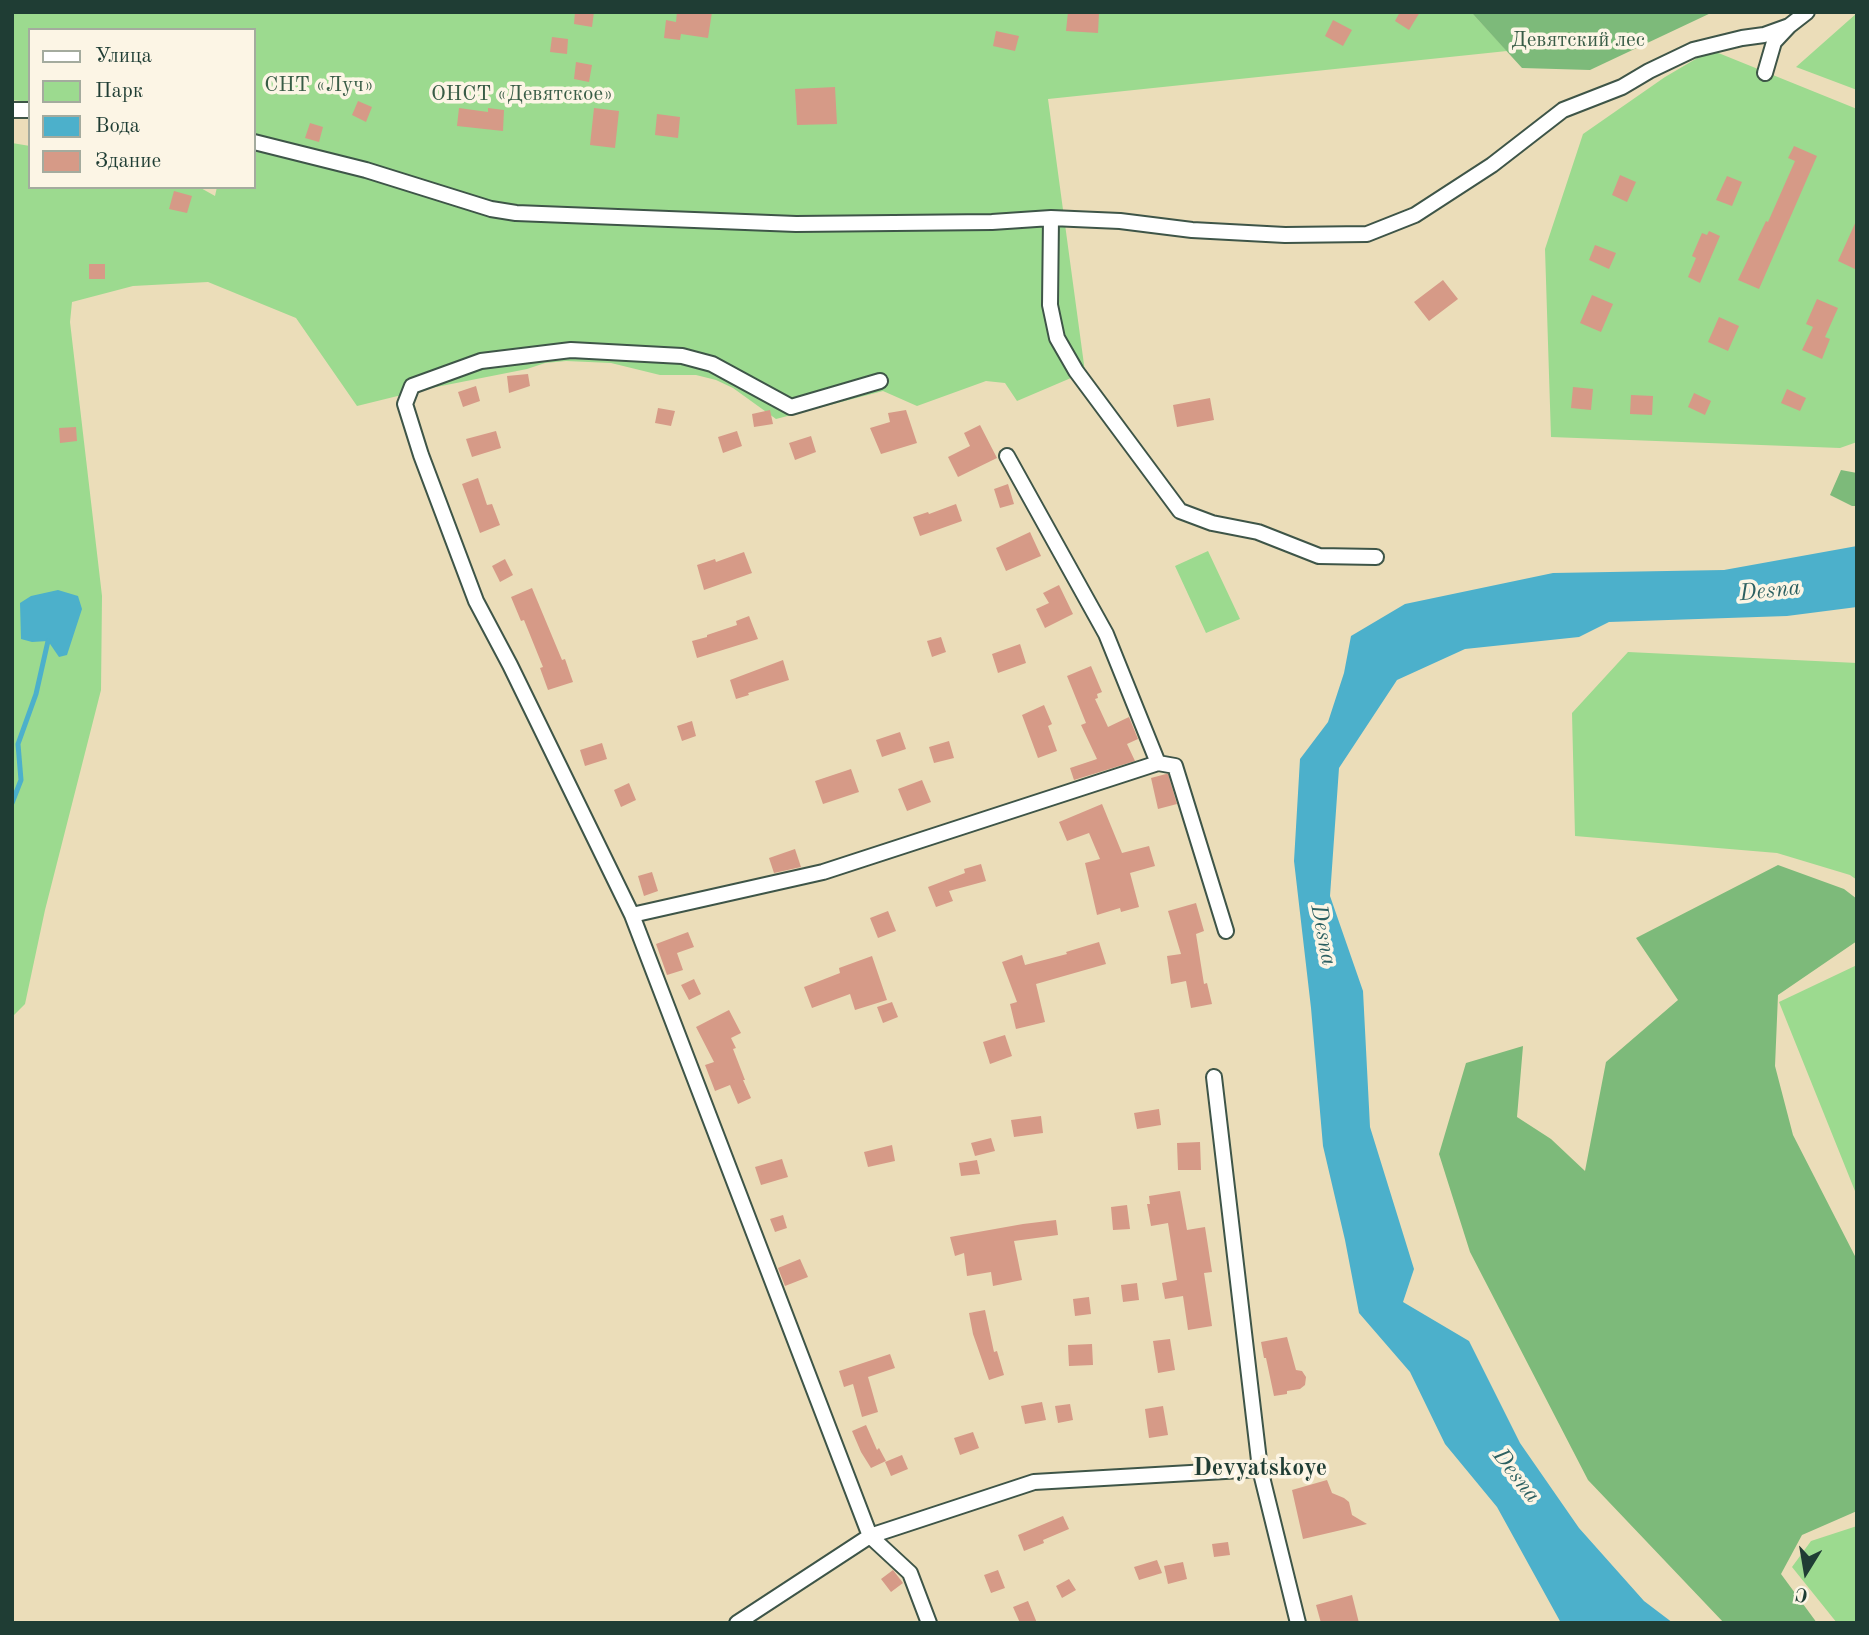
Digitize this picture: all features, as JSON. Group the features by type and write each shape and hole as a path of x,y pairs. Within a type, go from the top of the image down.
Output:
{"street":[{"path":"1765,73 1774,42 1807,12"},
{"path":"256,142 366,170 491,209 516,213 796,224 992,222 1051,218 1120,221 1192,230 1367,234 1415,215 1492,165 1563,110 1622,87 1693,50 1763,35 1789,26"},
{"path":"1051,218 1050,305 1057,338 1076,372 1180,511 1212,523 1258,532 1319,556 1376,557"},
{"path":"880,381 791,407 712,365 682,356 571,350 481,361 412,386 405,404 421,455 476,601 632,915 870,1536 910,1573 929,1623"},
{"path":"1007,456 1106,634 1158,763"},
{"path":"632,915 823,872 1158,763 1175,765 1226,931"},
{"path":"1214,1077 1260,1469 1298,1623"},
{"path":"737,1623 870,1536 1034,1482 1260,1469"}],"green space":[{"path":"12,12 1471,12 1507,51 1048,99 1085,372 1017,401 1005,383 986,381 917,406 883,391 776,419 733,388 716,380 696,375 660,375 611,363 566,361 545,363 357,406 296,318 208,282 133,286 72,302 70,322 102,596 101,690 45,910 25,1004 12,1017 12,143 28,146 28,189 203,189 215,196 217,189 256,189 256,28 28,28 28,102 12,100"},
{"name":"Девятский лес","path":"1471,12 1713,12 1590,70 1522,68"},
{"path":"1857,13 1857,90 1796,67"},
{"path":"1711,50 1857,109 1857,442 1840,448 1551,437 1545,249 1583,134 1665,77"},
{"path":"1841,470 1857,473 1857,506 1830,495"},
{"path":"1208,551 1240,619 1206,633 1175,566"},
{"path":"1628,652 1857,663 1857,880 1850,875 1777,853 1575,836 1572,713"},
{"path":"1778,865 1844,889 1857,899 1857,941 1778,995 1775,1066 1793,1135 1857,1260 1857,1511 1802,1535 1781,1574 1817,1623 1724,1623 1588,1480 1470,1252 1439,1154 1466,1063 1523,1046 1517,1117 1551,1139 1585,1171 1606,1062 1678,1000 1636,938"},
{"path":"1857,965 1857,1196 1779,1002"},
{"path":"1857,1526 1857,1623 1837,1623 1792,1567 1811,1541"}],"water":[{"name":"Desna","path":"1857,546 1857,607 1787,616 1609,622 1579,637 1465,649 1397,680 1339,768 1330,896 1363,991 1370,1127 1414,1269 1403,1302 1469,1341 1520,1443 1579,1528 1644,1601 1673,1623 1561,1623 1497,1507 1445,1444 1410,1372 1359,1313 1323,1146 1294,861 1300,759 1328,722 1344,673 1351,636 1405,604 1553,573 1724,570"},
{"path":"58,590 78,596 82,609 67,655 59,657 48,641 32,642 21,639 20,603 31,596"}],"building":[{"path":"575,12 594,12 592,27 574,24"},
{"path":"677,12 712,12 708,38 681,34 680,40 664,38 666,20 676,22"},
{"path":"1068,12 1099,12 1098,33 1066,31"},
{"path":"1400,12 1420,12 1409,30 1395,21"},
{"path":"1333,20 1352,30 1343,46 1325,36"},
{"path":"996,31 1019,36 1015,51 993,46"},
{"path":"552,37 568,39 567,54 550,52"},
{"path":"576,62 592,65 589,82 574,79"},
{"path":"835,87 837,124 797,125 795,89"},
{"path":"358,101 372,107 366,122 352,115"},
{"path":"459,108 488,112 488,108 504,110 503,131 457,126"},
{"path":"594,108 619,111 615,148 590,145"},
{"path":"657,114 680,117 678,138 655,135"},
{"path":"310,123 323,127 319,142 305,138"},
{"path":"1794,146 1817,156 1759,289 1738,280 1795,161 1788,158"},
{"path":"1620,175 1636,182 1627,202 1612,195"},
{"path":"1727,176 1742,182 1732,206 1716,200"},
{"path":"174,191 192,196 187,213 169,209"},
{"path":"1857,219 1857,270 1838,261"},
{"path":"1709,231 1720,236 1700,283 1688,277 1696,258 1692,256 1702,233 1707,235"},
{"path":"1595,245 1616,253 1609,269 1589,260"},
{"path":"89,264 105,264 105,279 89,279"},
{"path":"1443,280 1458,299 1429,321 1414,302"},
{"path":"1592,295 1613,304 1601,332 1580,323"},
{"path":"1817,299 1838,308 1825,337 1830,339 1822,359 1802,350 1813,327 1806,324"},
{"path":"1719,317 1739,326 1728,351 1708,342"},
{"path":"528,374 530,386 509,393 507,376"},
{"path":"476,386 480,401 463,407 458,392"},
{"path":"1573,387 1593,389 1591,410 1571,408"},
{"path":"1787,389 1806,398 1800,411 1781,403"},
{"path":"1694,393 1711,401 1705,415 1688,407"},
{"path":"1631,395 1653,396 1652,415 1630,414"},
{"path":"1210,398 1214,420 1177,427 1173,405"},
{"path":"658,408 675,411 671,426 655,423"},
{"path":"770,410 773,424 754,427 752,414"},
{"path":"906,410 917,443 881,454 870,428 890,422 888,413"},
{"path":"980,425 997,458 958,477 948,457 970,446 964,433"},
{"path":"76,427 77,441 60,443 59,428"},
{"path":"496,431 501,448 472,457 466,439"},
{"path":"737,431 742,446 723,453 718,437"},
{"path":"811,436 816,452 795,460 789,443"},
{"path":"478,478 487,505 492,504 500,525 480,533 462,484"},
{"path":"1008,484 1014,504 1000,508 994,489"},
{"path":"956,504 962,521 920,536 913,517"},
{"path":"1030,532 1041,556 1006,571 996,548"},
{"path":"744,552 752,573 704,590 697,565 715,559 716,562"},
{"path":"505,559 513,575 500,582 492,566"},
{"path":"1059,585 1073,614 1045,628 1036,609 1049,603 1043,593"},
{"path":"532,588 573,682 548,690 540,668 543,667 524,620 521,621 511,597"},
{"path":"749,616 758,639 697,658 692,641 737,625 736,621"},
{"path":"941,637 946,652 932,657 927,641"},
{"path":"1020,644 1026,663 998,673 992,654"},
{"path":"783,660 789,680 736,699 730,680"},
{"path":"1091,666 1102,692 1097,694 1098,698 1095,699 1108,727 1129,717 1138,739 1127,744 1135,761 1074,780 1070,768 1097,759 1081,725 1086,723 1067,676"},
{"path":"1044,705 1052,724 1048,726 1057,751 1038,758 1022,715"},
{"path":"692,721 696,736 682,741 677,726"},
{"path":"900,732 906,749 882,757 876,740"},
{"path":"949,741 954,758 934,763 929,747"},
{"path":"602,743 607,759 585,766 580,750"},
{"path":"851,769 859,792 823,804 815,781"},
{"path":"1168,774 1177,804 1158,809 1151,778"},
{"path":"922,780 931,802 907,811 898,789"},
{"path":"629,783 636,800 621,807 614,790"},
{"path":"1102,804 1122,853 1149,846 1155,866 1130,873 1139,907 1121,912 1120,908 1097,915 1085,863 1100,859 1089,833 1067,841 1059,822"},
{"path":"795,849 801,867 774,873 769,858"},
{"path":"981,864 986,881 949,891 953,901 936,907 928,887 965,873 964,869"},
{"path":"652,872 658,891 644,896 638,876"},
{"path":"1196,903 1204,931 1196,934 1204,984 1207,983 1212,1004 1191,1008 1186,981 1171,984 1167,956 1181,954 1168,911"},
{"path":"888,911 896,931 878,938 870,918"},
{"path":"688,932 694,947 677,953 683,970 667,975 656,944"},
{"path":"1099,942 1106,964 1036,984 1045,1022 1016,1029 1010,1004 1017,1002 1002,962 1022,955 1025,965"},
{"path":"872,956 887,1000 855,1010 850,994 812,1008 804,987 840,973 839,968"},
{"path":"694,979 701,994 689,1000 681,985"},
{"path":"892,1002 898,1017 883,1023 877,1007"},
{"path":"729,1010 741,1033 731,1038 751,1098 738,1104 730,1085 715,1091 705,1065 714,1062 696,1027"},
{"path":"1005,1035 1012,1056 990,1064 983,1042"},
{"path":"1159,1109 1161,1125 1137,1129 1134,1113"},
{"path":"1041,1116 1043,1133 1014,1137 1011,1120"},
{"path":"991,1138 995,1151 975,1156 971,1143"},
{"path":"1200,1142 1201,1170 1178,1170 1177,1143"},
{"path":"892,1145 895,1161 868,1167 864,1152"},
{"path":"782,1159 788,1177 761,1185 755,1167"},
{"path":"977,1160 980,1174 961,1176 959,1163"},
{"path":"1180,1191 1187,1230 1205,1227 1212,1272 1204,1273 1212,1326 1188,1330 1183,1296 1165,1299 1162,1283 1177,1280 1168,1223 1151,1226 1147,1204 1150,1204 1149,1196"},
{"path":"1127,1205 1130,1229 1113,1230 1111,1207"},
{"path":"783,1215 787,1228 775,1232 770,1219"},
{"path":"1056,1220 1058,1235 1014,1241 1022,1280 993,1286 991,1272 967,1276 964,1253 955,1256 950,1237 1023,1224"},
{"path":"800,1259 808,1277 785,1286 778,1268"},
{"path":"1137,1283 1139,1300 1123,1302 1121,1285"},
{"path":"1089,1297 1091,1314 1075,1316 1073,1299"},
{"path":"985,1310 994,1352 997,1351 1004,1375 989,1380 973,1334 969,1313"},
{"path":"1287,1337 1296,1370 1302,1371 1306,1377 1305,1385 1300,1389 1287,1391 1287,1394 1274,1396 1261,1342"},
{"path":"1170,1339 1175,1370 1158,1373 1153,1341"},
{"path":"1092,1344 1093,1365 1069,1366 1068,1345"},
{"path":"890,1354 895,1368 868,1377 878,1412 862,1417 853,1384 844,1387 839,1371"},
{"path":"1042,1402 1046,1420 1025,1424 1021,1406"},
{"path":"1070,1404 1073,1420 1058,1423 1055,1406"},
{"path":"1163,1406 1168,1435 1149,1438 1145,1409"},
{"path":"866,1425 877,1450 879,1448 886,1461 871,1468 852,1431"},
{"path":"973,1432 979,1448 960,1455 954,1438"},
{"path":"902,1455 908,1469 891,1476 885,1462"},
{"path":"1327,1480 1332,1493 1349,1502 1352,1515 1367,1524 1303,1539 1292,1490"},
{"path":"1063,1516 1069,1529 1024,1551 1018,1535"},
{"path":"1228,1542 1230,1555 1214,1557 1212,1544"},
{"path":"1157,1560 1162,1573 1139,1580 1134,1567"},
{"path":"1183,1562 1187,1579 1168,1584 1164,1566"},
{"path":"893,1570 903,1583 891,1592 881,1579"},
{"path":"998,1570 1005,1588 991,1593 984,1575"},
{"path":"1069,1579 1076,1590 1062,1598 1056,1586"},
{"path":"1352,1595 1359,1623 1321,1623 1316,1605"},
{"path":"1028,1601 1037,1623 1020,1623 1013,1607"}],"waterway":[{"path":"12,803 21,780 18,744 36,694 48,641"}],"district":[{"name":"Devyatskoye","path":"1260,1469"}],"park label":[{"name":"СНТ «Луч»","path":"319,85"},
{"name":"ОНСТ «Девятское»","path":"522,94"}]}
